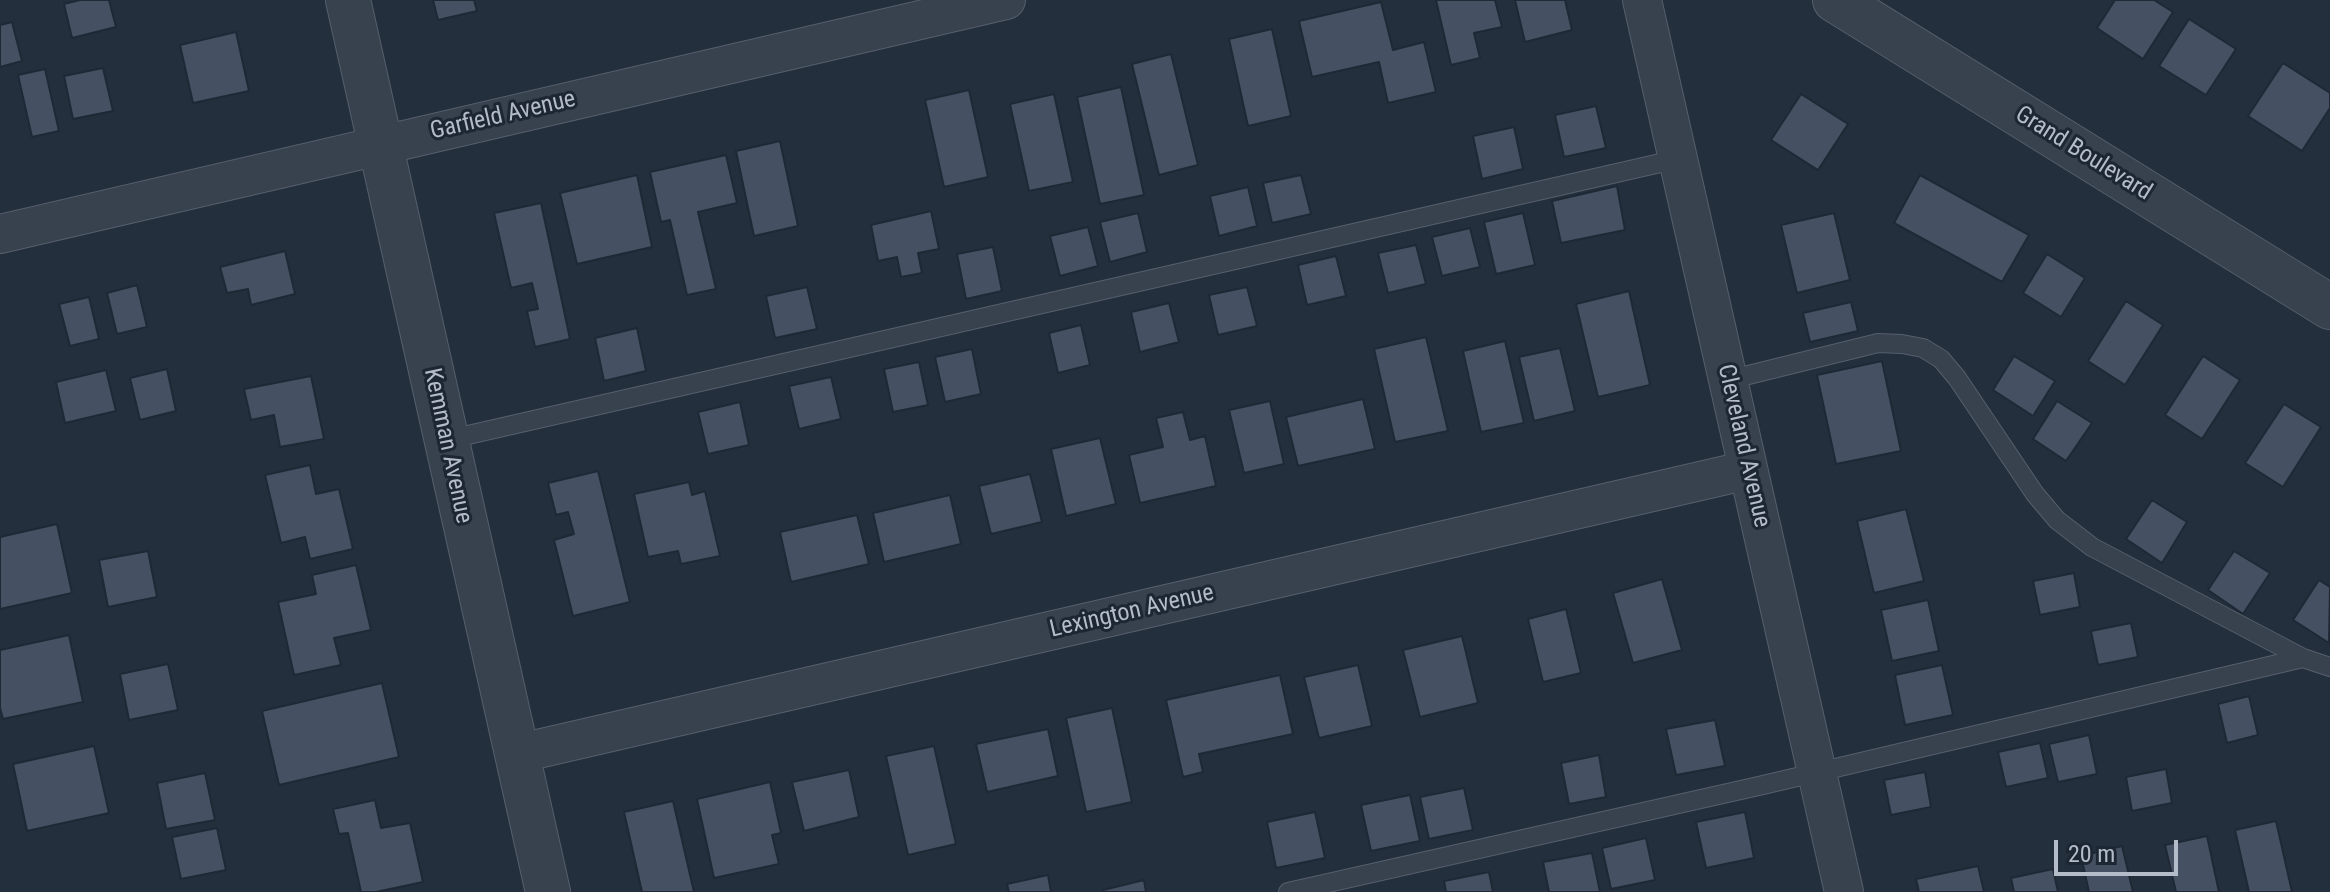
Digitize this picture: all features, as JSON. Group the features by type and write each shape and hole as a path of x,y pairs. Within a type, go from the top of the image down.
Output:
{"street":[{"name":"Kemman Avenue","path":"348,0 548,892"},
{"name":"Garfield Avenue","path":"0,234 1006,0"},
{"name":"Cleveland Avenue","path":"1642,0 1844,892"},
{"name":"Grand Boulevard","path":"1835,0 2330,307"},
{"name":"Lexington Avenue","path":"516,754 1748,470"}],"lane":[{"path":"446,440 1678,159"},
{"path":"1728,380 1878,343 1923,348 1941,359 1957,378 2035,494 2057,520 2092,547 2303,658 2330,667"},
{"path":"1288,892 2303,658"}],"building":[{"path":"80,0 109,0 116,27 72,38 64,4"},
{"path":"433,0 474,0 477,11 438,20"},
{"path":"1436,0 1495,0 1502,27 1474,33 1480,58 1451,65"},
{"path":"1515,0 1565,0 1572,30 1525,42"},
{"path":"2115,0 2154,0 2173,12 2143,59 2097,28"},
{"path":"1381,2 1393,50 1424,42 1436,92 1388,103 1379,62 1312,77 1299,21"},
{"path":"2189,19 2236,49 2206,95 2159,66"},
{"path":"12,22 22,61 0,67 0,25"},
{"path":"1272,29 1291,116 1248,126 1229,39"},
{"path":"236,32 249,91 193,103 180,45"},
{"path":"1171,54 1198,165 1159,175 1132,64"},
{"path":"2283,63 2330,93 2330,108 2302,151 2248,116"},
{"path":"103,68 113,111 73,119 64,76"},
{"path":"45,69 59,131 32,137 18,75"},
{"path":"1121,87 1144,195 1100,204 1077,97"},
{"path":"969,90 988,177 944,187 925,100"},
{"path":"1054,94 1073,182 1029,191 1010,104"},
{"path":"1801,94 1848,124 1818,170 1771,140"},
{"path":"1596,106 1606,148 1564,157 1555,115"},
{"path":"1514,127 1523,169 1482,179 1473,136"},
{"path":"780,141 798,226 754,236 736,151"},
{"path":"726,155 737,203 698,212 716,289 687,295 670,220 661,222 650,172"},
{"path":"637,175 652,247 577,264 560,193"},
{"path":"1301,175 1311,214 1272,223 1263,183"},
{"path":"1920,175 2029,235 2002,282 1894,223"},
{"path":"1617,186 1625,230 1561,243 1552,201"},
{"path":"1248,187 1257,226 1219,236 1210,196"},
{"path":"541,203 570,339 535,347 527,311 538,309 532,283 511,288 494,213"},
{"path":"931,211 939,249 918,253 922,273 901,277 897,257 878,261 871,225"},
{"path":"1138,213 1147,252 1110,262 1100,222"},
{"path":"1523,213 1535,265 1496,274 1484,222"},
{"path":"1834,213 1850,280 1797,293 1781,225"},
{"path":"1088,227 1098,266 1060,276 1050,236"},
{"path":"1470,228 1480,267 1442,276 1432,237"},
{"path":"1416,245 1426,284 1388,293 1378,253"},
{"path":"993,247 1002,291 966,299 957,254"},
{"path":"285,251 295,294 251,305 248,289 227,293 220,267"},
{"path":"2047,254 2085,278 2061,317 2023,293"},
{"path":"1336,256 1346,296 1307,305 1298,265"},
{"path":"137,285 147,327 117,334 107,293"},
{"path":"807,287 817,329 775,338 766,296"},
{"path":"1247,287 1257,326 1218,335 1209,295"},
{"path":"1629,291 1650,385 1598,397 1576,304"},
{"path":"89,297 99,339 70,346 59,304"},
{"path":"2126,301 2163,325 2125,385 2088,361"},
{"path":"1851,302 1858,331 1810,342 1803,313"},
{"path":"1169,303 1179,342 1140,352 1131,312"},
{"path":"1081,325 1090,365 1058,373 1049,333"},
{"path":"637,328 646,371 604,381 595,338"},
{"path":"1426,337 1448,431 1395,442 1374,349"},
{"path":"1505,341 1524,423 1481,432 1463,351"},
{"path":"1560,348 1575,411 1534,421 1519,357"},
{"path":"972,349 981,394 945,402 935,357"},
{"path":"2014,356 2055,381 2033,416 1993,390"},
{"path":"2203,356 2240,380 2202,439 2165,415"},
{"path":"1882,361 1901,451 1836,464 1817,375"},
{"path":"919,362 928,405 893,412 884,369"},
{"path":"167,369 176,411 140,420 130,378"},
{"path":"106,370 116,411 65,423 56,382"},
{"path":"311,376 324,439 280,447 274,415 251,420 244,389"},
{"path":"831,377 841,419 799,429 789,386"},
{"path":"1363,399 1375,449 1298,466 1286,417"},
{"path":"1270,401 1284,464 1244,473 1229,410"},
{"path":"2057,401 2092,423 2066,461 2033,439"},
{"path":"740,402 749,445 708,454 698,412"},
{"path":"2284,404 2321,427 2283,487 2245,463"},
{"path":"1183,412 1190,440 1205,436 1216,486 1140,503 1129,455 1163,447 1156,418"},
{"path":"1100,438 1116,504 1066,516 1051,449"},
{"path":"310,465 316,494 339,489 353,549 310,559 305,537 281,543 265,475"},
{"path":"598,471 630,602 573,616 554,540 574,534 568,512 556,515 548,483"},
{"path":"1030,474 1042,522 991,534 979,486"},
{"path":"689,482 692,495 705,491 720,556 681,564 678,551 648,557 634,494"},
{"path":"950,495 961,544 884,562 873,513"},
{"path":"2152,500 2187,522 2162,563 2126,539"},
{"path":"1906,509 1924,581 1874,593 1857,521"},
{"path":"857,515 869,564 791,582 780,532"},
{"path":"57,524 72,593 0,609 0,537"},
{"path":"148,551 157,597 108,607 99,560"},
{"path":"2234,551 2270,573 2243,614 2208,590"},
{"path":"356,565 371,630 334,638 341,665 294,675 278,602 316,594 312,575"},
{"path":"2074,573 2080,607 2040,615 2033,581"},
{"path":"1662,579 1682,650 1633,663 1613,593"},
{"path":"2319,580 2330,587 2329,643 2293,620"},
{"path":"1928,600 1939,651 1892,661 1881,610"},
{"path":"1566,609 1581,673 1543,682 1528,619"},
{"path":"2131,623 2138,657 2098,665 2091,631"},
{"path":"69,635 83,702 3,719 0,708 0,650"},
{"path":"1462,636 1478,703 1420,717 1403,650"},
{"path":"168,664 178,710 129,720 120,674"},
{"path":"1358,665 1372,726 1319,738 1304,677"},
{"path":"1942,665 1953,715 1905,725 1895,675"},
{"path":"1280,675 1293,734 1199,754 1203,772 1183,777 1166,700"},
{"path":"382,683 399,757 279,785 262,711"},
{"path":"2249,696 2258,735 2227,743 2218,704"},
{"path":"1112,708 1132,802 1086,812 1066,718"},
{"path":"1715,720 1725,766 1676,775 1666,729"},
{"path":"1048,729 1058,776 987,792 976,744"},
{"path":"2089,735 2097,774 2058,782 2049,744"},
{"path":"2040,743 2048,778 2006,787 1998,752"},
{"path":"94,746 109,813 27,831 13,764"},
{"path":"934,746 956,844 908,855 886,756"},
{"path":"1599,755 1606,797 1569,804 1561,763"},
{"path":"2166,769 2172,803 2132,811 2126,777"},
{"path":"849,770 859,817 804,831 792,782"},
{"path":"1925,772 1931,807 1891,815 1884,780"},
{"path":"205,773 215,820 166,829 157,783"},
{"path":"770,782 781,833 772,835 779,864 714,878 697,799"},
{"path":"1464,788 1473,830 1429,839 1420,797"},
{"path":"1410,795 1420,841 1371,851 1361,805"},
{"path":"375,800 381,828 410,823 423,882 361,892 348,833 339,834 333,809"},
{"path":"673,801 694,892 642,892 624,812"},
{"path":"1315,812 1325,858 1276,868 1267,822"},
{"path":"1745,812 1754,858 1706,868 1696,822"},
{"path":"2276,821 2292,892 2249,892 2235,830"},
{"path":"217,828 226,870 181,879 172,837"},
{"path":"2207,836 2219,892 2176,892 2165,845"},
{"path":"1646,838 1655,880 1611,889 1602,848"},
{"path":"2122,846 2133,892 2089,892 2081,856"},
{"path":"1592,853 1600,892 1549,892 1543,862"},
{"path":"1978,866 1984,892 1919,892 1916,879"},
{"path":"2053,869 2058,892 2014,892 2011,878"},
{"path":"1489,872 1493,892 1446,892 1444,881"},
{"path":"1048,875 1051,892 1009,892 1007,884"},
{"path":"1144,880 1146,892 1103,890"}]}
